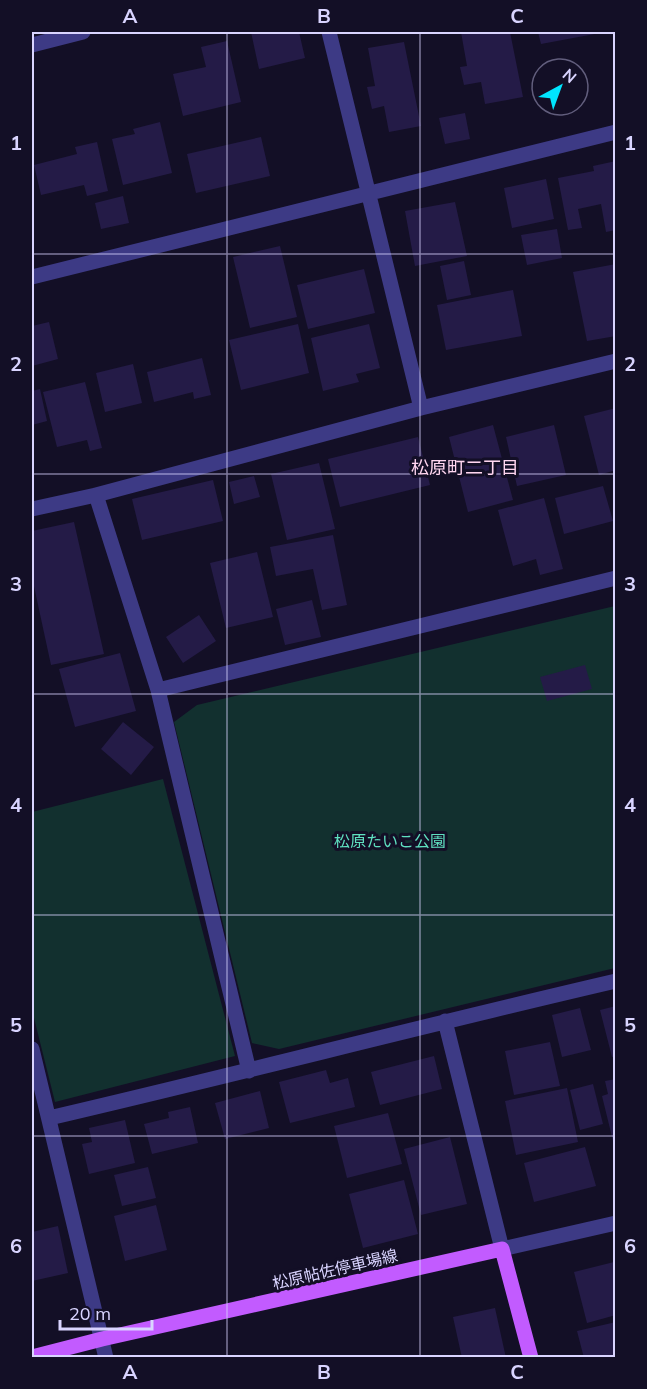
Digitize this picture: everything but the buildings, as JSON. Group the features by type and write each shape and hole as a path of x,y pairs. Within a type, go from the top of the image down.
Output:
{"main road":[{"name":"松原帖佐停車場線","path":"32,1357 102,1339 502,1250"},
{"path":"502,1250 531,1358"}],"street":[{"path":"32,45 83,32"},
{"path":"329,32 421,408"},
{"path":"32,277 615,132"},
{"path":"32,509 96,495 421,408 615,361"},
{"path":"96,495 158,690 249,1071"},
{"path":"158,690 615,578"},
{"path":"49,1118 615,981"},
{"path":"445,1021 502,1250 615,1223"},
{"path":"32,1049 106,1358"}],"green space":[{"name":"松原たいこ公園","path":"615,606 615,968 279,1049 252,1043 174,722 197,705"},
{"path":"163,779 235,1056 55,1102 32,1010 32,812"}],"district":[{"name":"松原町二丁目","path":"465,467"}]}
